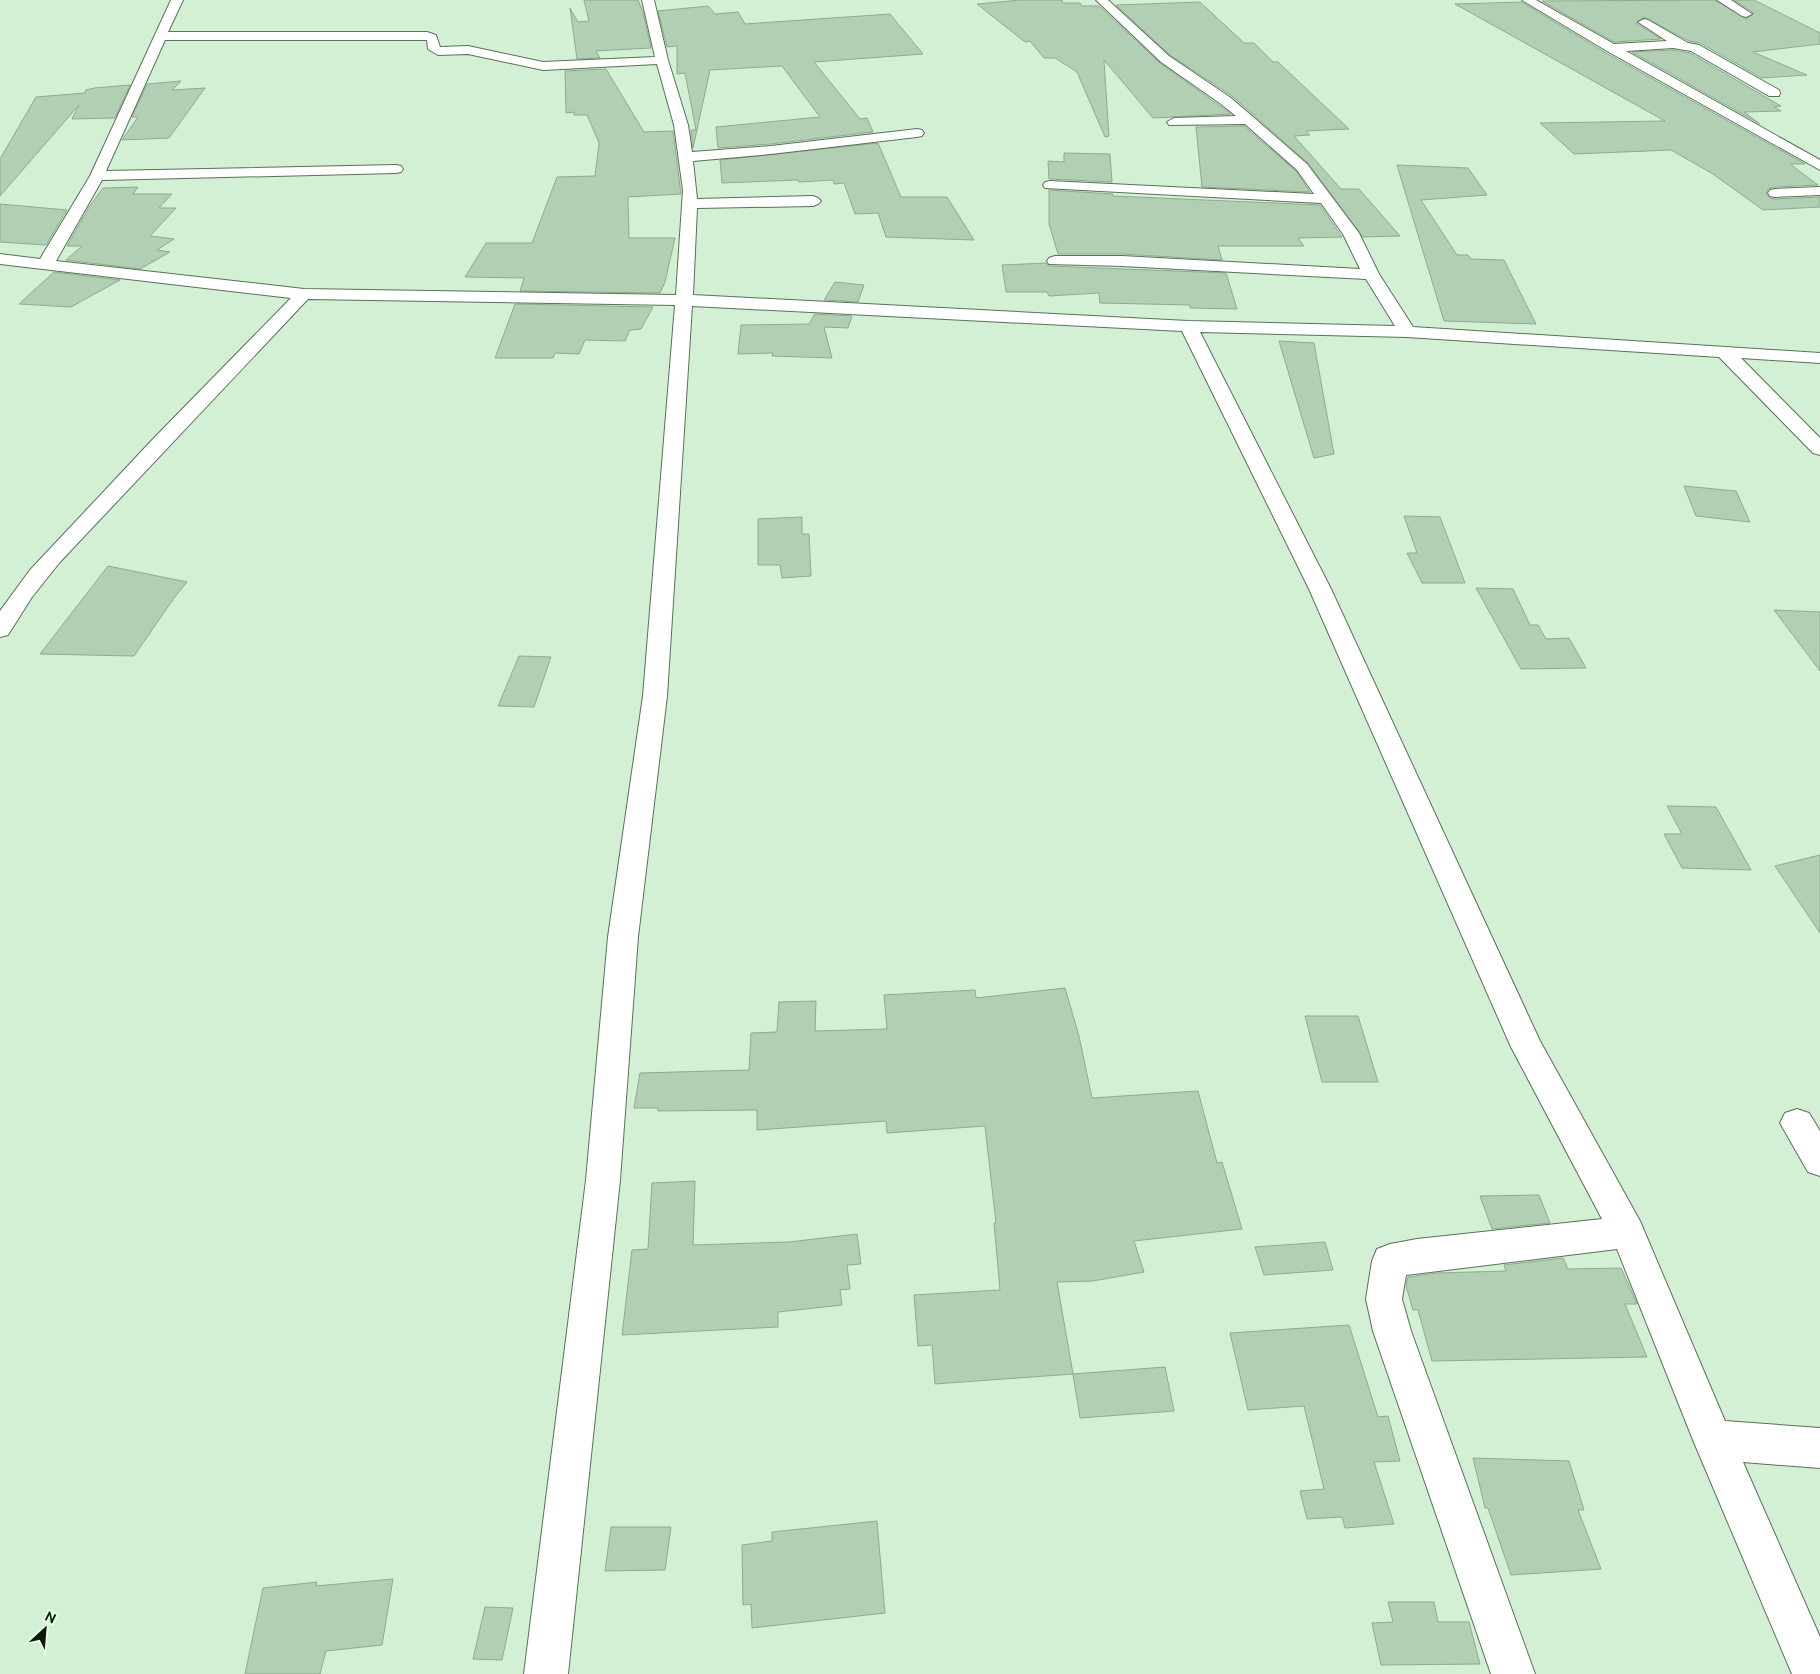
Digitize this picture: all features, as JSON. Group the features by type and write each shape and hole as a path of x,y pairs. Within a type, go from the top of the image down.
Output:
{"street":[{"path":"46,263 97,176 177,0"},
{"path":"546,1674 603,1180 623,937 655,696 684,300 690,190 681,125 662,60 648,0"},
{"path":"1102,0 1165,58 1226,101 1302,167 1351,234 1371,274 1407,332"},
{"path":"1528,0 1820,166"},
{"path":"1723,0 1746,14"},
{"path":"1644,22 1683,44 1695,48 1774,93"},
{"path":"162,36 427,36 432,37 434,49 438,51 468,50 543,66 662,60"},
{"path":"1611,48 1683,44"},
{"path":"1174,122 1247,120"},
{"path":"686,157 771,150 916,133"},
{"path":"97,176 396,168"},
{"path":"1050,185 1326,199"},
{"path":"1775,193 1820,191"},
{"path":"688,204 813,201"},
{"path":"0,273 7,260 304,294 684,300 1188,326 1407,332 1820,358"},
{"path":"1055,261 1122,261 1371,274"},
{"path":"0,630 13,606 74,534 200,400 304,294"},
{"path":"1188,326 1320,589 1526,1047 1628,1232 1713,1440 1814,1674"},
{"path":"1725,353 1820,449"},
{"path":"1797,1123 1820,1161"},
{"path":"1513,1674 1392,1331 1384,1299 1390,1262 1417,1256 1628,1232"},
{"path":"1713,1440 1820,1448"}],"building":[{"path":"584,0 638,0 643,12 651,48 596,51 600,58 577,59 570,8 578,22 589,21"},
{"path":"1021,0 1062,0 1063,3 1099,6 1160,63 1231,114 1153,118 1104,60 1109,136 1105,137 1077,72 1055,58 1044,58 1030,41 1025,42 977,4"},
{"path":"1715,0 1746,19 1754,13 1734,0 1754,0 1820,33 1820,44 1753,52 1807,75 1762,78 1700,43 1689,41 1644,17 1636,23 1661,39 1614,42 1542,1"},
{"path":"1200,2 1244,43 1254,43 1273,62 1278,62 1349,129 1306,131 1310,135 1294,136 1341,189 1359,189 1400,236 1363,237 1308,163 1232,96 1170,55 1116,5"},
{"path":"1522,2 1606,53 1805,164 1790,164 1818,185 1775,187 1768,189 1766,194 1770,198 1775,199 1820,197 1820,207 1763,210 1713,174 1671,150 1574,154 1540,123 1665,121 1455,4"},
{"path":"708,6 715,14 738,12 745,24 890,14 923,54 814,62 860,119 867,118 873,132 718,148 716,127 820,117 782,66 710,70 693,148 691,130 696,130 685,73 677,74 677,46 667,47 658,11"},
{"path":"1673,50 1690,53 1781,106 1774,107 1781,111 1744,112 1760,124 1632,52"},
{"path":"606,69 644,132 673,131 681,194 628,197 629,238 675,238 665,282 660,293 520,291 524,278 465,277 486,243 532,243 557,177 595,176 599,143 587,115 574,115 574,112 566,113 565,71"},
{"path":"181,81 172,90 205,88 169,138 122,140 138,117 132,117 147,84"},
{"path":"130,85 115,118 72,119 79,105 0,196 0,159 36,97 85,93 86,90 94,88"},
{"path":"1244,126 1296,171 1310,192 1202,187 1196,127"},
{"path":"878,143 901,197 947,197 974,240 886,237 878,213 855,214 844,183 834,184 833,180 722,183 720,160"},
{"path":"1064,153 1110,154 1112,182 1049,179 1048,161 1064,162"},
{"path":"1397,165 1468,168 1487,195 1421,200 1457,255 1468,255 1471,259 1504,260 1536,324 1444,321"},
{"path":"138,187 133,194 172,194 159,208 176,208 150,236 174,239 157,250 170,252 140,269 66,260 82,246 67,246 89,207 103,188"},
{"path":"1049,190 1113,194 1113,196 1320,205 1342,237 1298,238 1304,246 1218,246 1222,260 1122,254 1058,254 1049,224"},
{"path":"0,204 67,210 46,245 0,242"},
{"path":"1046,263 1049,266 1226,273 1237,309 1190,308 1190,305 1100,303 1099,293 1049,296 1047,292 1006,292 1002,265"},
{"path":"54,272 120,280 71,307 19,304"},
{"path":"835,282 864,285 858,302 824,300"},
{"path":"515,304 653,307 641,329 630,330 625,341 585,340 579,354 555,353 553,358 495,358"},
{"path":"815,314 852,316 848,328 824,327 832,358 772,356 773,353 738,354 741,325 809,324"},
{"path":"1279,341 1314,343 1334,454 1314,458"},
{"path":"1684,486 1736,491 1750,522 1696,516"},
{"path":"1404,516 1440,517 1465,583 1422,583 1407,553 1417,553"},
{"path":"802,517 802,534 809,534 811,576 782,578 780,565 758,565 758,519"},
{"path":"108,566 187,582 134,656 40,654"},
{"path":"1476,588 1513,589 1530,625 1538,625 1546,639 1569,638 1586,668 1521,669"},
{"path":"1774,610 1820,612 1820,671"},
{"path":"519,656 551,657 534,707 498,706"},
{"path":"1667,806 1716,807 1751,870 1682,868 1664,834 1682,834"},
{"path":"1820,855 1820,933 1775,866"},
{"path":"1065,988 1079,1036 1092,1098 1198,1091 1217,1163 1222,1162 1242,1229 1134,1241 1144,1272 1093,1281 1057,1282 1073,1374 935,1384 932,1345 918,1346 914,1295 1000,1290 994,1223 996,1223 985,1126 887,1133 886,1121 757,1130 757,1110 658,1111 658,1108 634,1108 640,1073 749,1070 751,1033 777,1032 779,1002 816,1001 815,1031 887,1029 884,995 975,990 976,998"},
{"path":"1305,1016 1358,1016 1378,1082 1322,1082"},
{"path":"695,1181 693,1245 789,1242 857,1234 861,1264 847,1265 850,1289 840,1290 842,1305 778,1312 778,1327 622,1335 632,1250 648,1249 652,1183"},
{"path":"1539,1195 1550,1223 1492,1229 1480,1196"},
{"path":"1325,1242 1333,1270 1264,1275 1255,1247"},
{"path":"1563,1258 1568,1269 1621,1268 1637,1304 1625,1304 1647,1357 1432,1361 1418,1310 1413,1310 1406,1286 1408,1277 1437,1273 1506,1271 1504,1265"},
{"path":"1349,1325 1378,1417 1388,1416 1400,1461 1374,1462 1394,1524 1345,1528 1342,1517 1307,1519 1300,1491 1324,1489 1304,1406 1248,1410 1230,1333"},
{"path":"1165,1367 1174,1411 1080,1418 1073,1374"},
{"path":"1473,1458 1569,1461 1584,1510 1578,1510 1601,1569 1511,1575 1488,1508 1485,1508"},
{"path":"877,1521 885,1613 752,1628 751,1604 743,1605 742,1545 772,1541 772,1532"},
{"path":"611,1527 671,1527 665,1570 605,1571"},
{"path":"393,1579 382,1645 326,1651 320,1674 245,1674 263,1588 317,1582 316,1586"},
{"path":"1388,1602 1434,1602 1438,1622 1469,1622 1480,1664 1381,1665 1372,1623 1393,1622"},
{"path":"485,1607 513,1608 502,1660 473,1659"}]}
